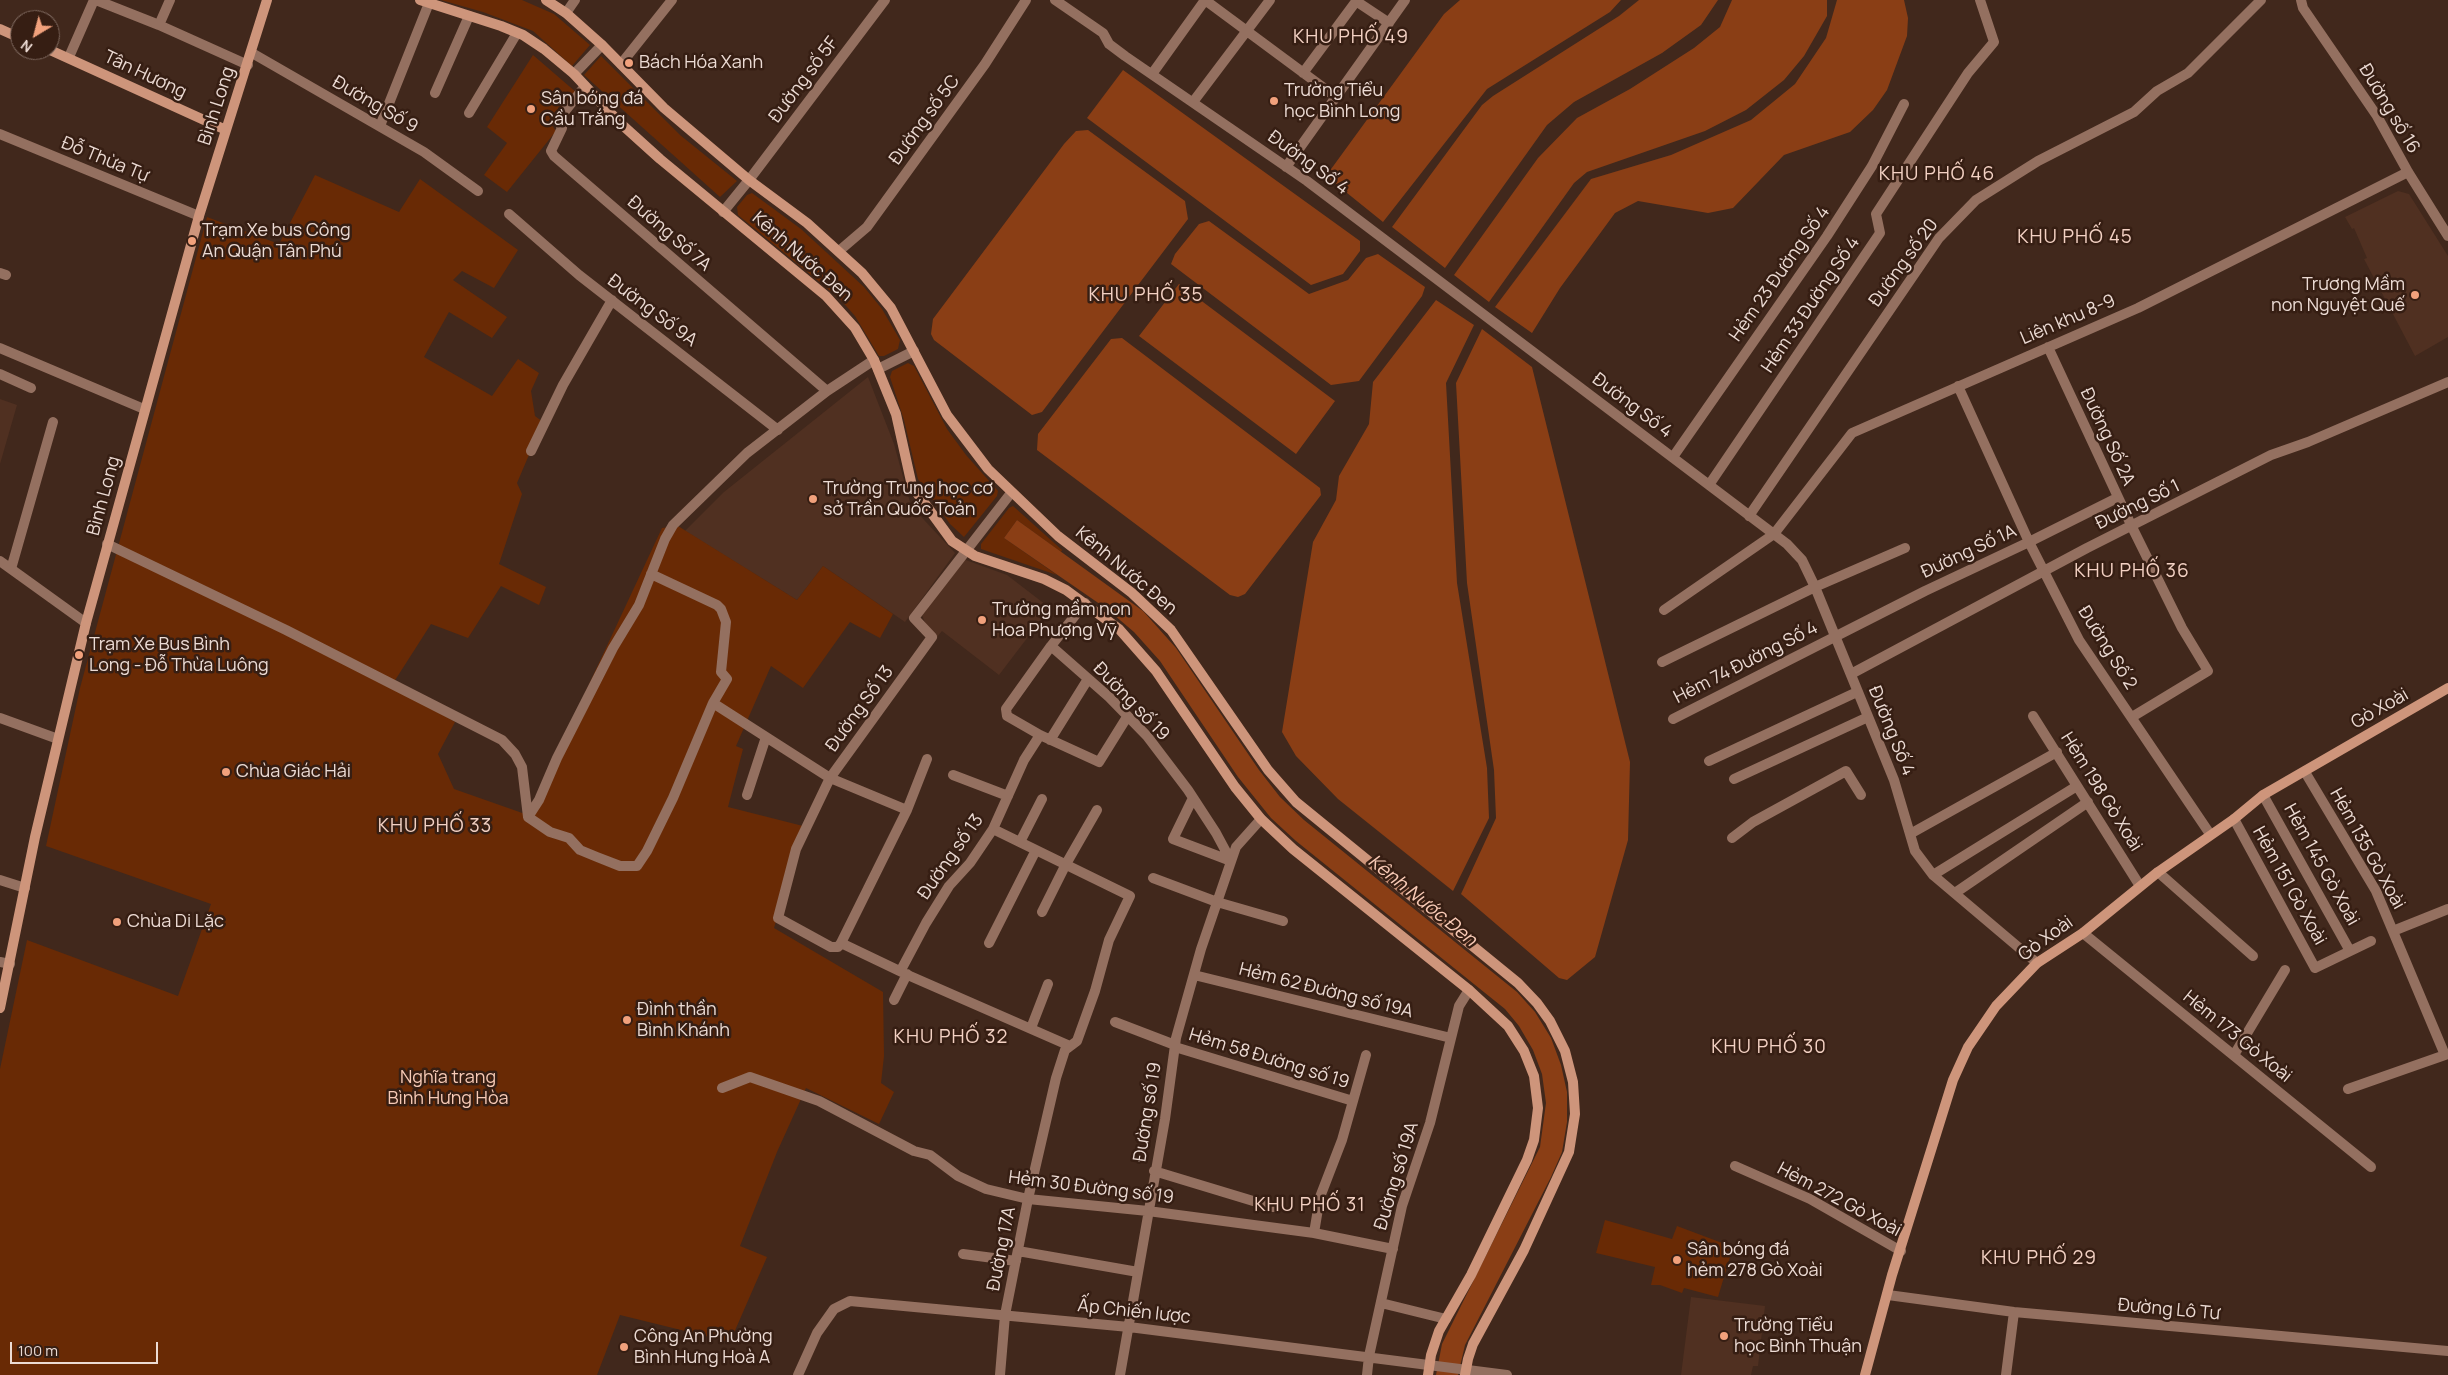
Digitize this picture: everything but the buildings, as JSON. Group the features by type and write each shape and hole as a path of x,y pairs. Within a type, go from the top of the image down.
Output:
{"street":[{"path":"69,57 95,0 159,25 248,65"},
{"path":"159,25 170,0"},
{"name":"Bình Long","path":"0,1008 5,963 25,888 86,623 198,216 252,53 267,0"},
{"name":"Kênh Nước Đen","path":"546,0 566,13 602,45 664,108 839,251 884,300 914,350 954,427 979,459 1011,493 1058,536 1143,602 1171,630 1268,770 1296,802 1518,983 1537,1003 1556,1031 1568,1061 1574,1091 1574,1124 1569,1152 1528,1242 1473,1344 1463,1372"},
{"path":"566,13 575,0"},
{"path":"622,64 672,0"},
{"name":"Đường số 5F","path":"724,212 885,0"},
{"name":"Đường số 5C","path":"839,251 867,227 985,64 1026,0"},
{"name":"Đường Số 4","path":"1055,0 1103,34 1109,44 1286,166 1774,534 1802,560 1815,587 1894,780 1915,851 1933,875 2037,963"},
{"path":"1152,74 1205,0 1336,97"},
{"path":"1193,102 1270,0"},
{"path":"1303,73 1356,0 1389,23"},
{"path":"1286,166 1405,0"},
{"name":"Hẻm 33 Đường Số 4","path":"1709,485 1880,233 1876,214 1968,73 1994,42 1980,0"},
{"name":"Đường số 20","path":"1749,516 1939,238 1976,200 2038,161 2134,112 2157,91 2188,73 2261,0"},
{"name":"Đường số 16","path":"2301,0 2303,8 2372,109 2448,236"},
{"path":"380,126 424,1"},
{"name":"Kênh Nước Đen","path":"424,1 517,32 544,48 574,74 634,135 834,303 854,328 876,364 896,414 910,478 915,492 946,534 964,551 985,560 1044,579 1085,603 1119,630 1149,661 1234,787 1261,819 1293,849 1469,990 1502,1019 1524,1051 1536,1085 1538,1118 1534,1140 1527,1160 1471,1275 1436,1340 1430,1369"},
{"path":"436,93 469,16"},
{"path":"469,112 517,32"},
{"path":"574,74 602,45"},
{"name":"Đường Số 9","path":"252,53 424,152 478,191"},
{"name":"Tân Hương","path":"60,54 226,130"},
{"name":"Đường Số 7A","path":"585,86 559,118 558,122 562,128 551,151 554,156 827,391"},
{"name":"Hẻm 23 Đường Số 4","path":"1673,457 1827,236 1872,166 1904,104"},
{"name":"Đỗ Thừa Tự","path":"0,134 198,216"},
{"name":"Liên khu 8-9","path":"1664,610 1774,534 1852,433 2154,300 2408,172"},
{"name":"Đường Số 9A","path":"509,214 612,300 778,430"},
{"path":"531,451 563,385 612,300"},
{"name":"Đường Số 2A","path":"2048,347 2117,498 2182,628 2208,671 2132,717"},
{"path":"0,348 144,410"},
{"path":"528,817 539,800 557,758 613,648 639,605 664,539 673,525 747,453 827,391 876,364 914,350"},
{"path":"0,374 31,388"},
{"name":"Đường Số 1","path":"1851,674 2044,571 2271,455 2308,442 2448,382"},
{"name":"Đường Số 2","path":"1958,386 2030,542 2080,640 2210,834"},
{"path":"53,422 3,566 86,623"},
{"path":"964,551 1011,493"},
{"name":"Đường Số 1A","path":"1834,636 2117,498"},
{"path":"108,544 286,630 502,740 516,754 522,766 528,817 550,832 569,838 580,850 620,866 636,866 647,851 673,798 713,703 727,679 721,672 726,622 724,614 717,605 651,574"},
{"path":"1662,662 1815,587 1905,548"},
{"name":"Đường Số 13","path":"713,703 830,778 932,637 914,618 964,551"},
{"path":"1085,603 1051,646 1006,709 1007,716 1040,735 1099,762 1128,717"},
{"name":"Hẻm 74 Đường Số 4","path":"1673,719 1834,636"},
{"name":"Đường số 19","path":"1051,646 1147,736 1193,798 1232,861"},
{"path":"1050,740 1088,679"},
{"name":"Gò Xoài","path":"1864,1375 1953,1080 1968,1047 1996,1006 2037,963 2083,933 2158,872 2234,819 2263,795 2448,688"},
{"path":"1709,761 1857,692"},
{"name":"Hẻm 198 Gò Xoài","path":"2033,716 2140,886"},
{"path":"1734,779 1868,717"},
{"path":"0,718 58,739"},
{"name":"Đường số 13","path":"894,1000 904,972 930,915 949,886 970,863 993,829 1024,760 1040,735"},
{"path":"747,796 766,737"},
{"path":"1910,834 2057,752"},
{"path":"907,810 830,778 796,849 778,918 830,947 838,947 907,810 927,759"},
{"path":"1732,838 1753,822 1846,771 1861,795"},
{"name":"Hẻm 135 Gò Xoài","path":"2305,772 2376,891 2446,1054"},
{"path":"953,775 1008,796"},
{"path":"1933,875 2077,786"},
{"name":"Hẻm 145 Gò Xoài","path":"2263,795 2350,951"},
{"path":"1193,798 1173,839 1232,861"},
{"path":"1020,842 1042,799"},
{"path":"1955,893 2088,802"},
{"path":"1042,912 1066,864 1097,810"},
{"name":"Đường số 19","path":"1120,1375 1154,1171 1165,1119 1175,1046 1194,976 1236,847 1261,819"},
{"name":"Hẻm 151 Gò Xoài","path":"2234,819 2315,968 2350,951"},
{"path":"993,829 1066,864"},
{"path":"989,943 1036,850"},
{"name":"Đường 17A","path":"1000,1375 1005,1316 1028,1199 1056,1078 1065,1050 1077,1041 1095,991 1108,940 1130,896 1066,864"},
{"path":"2158,872 2253,956"},
{"path":"1153,878 1217,902 1283,921"},
{"path":"0,880 25,888"},
{"path":"2393,931 2448,909"},
{"name":"Hẻm 173 Gò Xoài","path":"2083,933 2371,1166"},
{"path":"2350,951 2371,941"},
{"path":"841,943 1070,1046"},
{"path":"2234,1055 2285,970"},
{"name":"Hẻm 62 Đường số 19A","path":"1194,976 1451,1038"},
{"path":"1031,1028 1048,984"},
{"name":"Đường số 19A","path":"1367,1375 1369,1356 1402,1206 1430,1123 1459,1006 1469,990"},
{"name":"Hẻm 58 Đường số 19","path":"1115,1022 1175,1046 1353,1101"},
{"path":"2348,1090 2446,1054"},
{"path":"1314,1233 1320,1196 1342,1140 1366,1055"},
{"name":"Hẻm 30 Đường số 19","path":"722,1088 750,1077 819,1101 914,1151 930,1155 958,1176 986,1189 1028,1199 1148,1211 1314,1233 1393,1249"},
{"name":"Hẻm 272 Gò Xoài","path":"1734,1166 1810,1198 1901,1251"},
{"path":"1154,1171 1273,1207"},
{"path":"964,1254 1017,1256 1138,1272"},
{"name":"Đường Lô Tư","path":"1888,1295 2014,1312 2448,1351"},
{"name":"Ấp Chiến lược","path":"798,1375 817,1333 834,1309 850,1301 1129,1327 1369,1356 1430,1369 1507,1375"},
{"path":"1381,1303 1446,1319"},
{"path":"2006,1375 2014,1312"}],"shaded area":[{"path":"1460,0 1621,0 1610,12 1487,89 1383,222 1326,176 1444,14"},
{"path":"1639,0 1718,0 1701,25 1662,53 1574,102 1547,125 1445,268 1392,227 1482,105 1493,96 1619,16"},
{"path":"1732,0 1827,0 1827,16 1804,56 1784,80 1746,110 1705,131 1587,172 1574,183 1489,302 1454,275 1538,158 1577,118 1630,89 1694,48 1720,27"},
{"path":"1837,0 1904,0 1908,18 1907,36 1887,90 1873,110 1850,132 1784,155 1733,208 1708,213 1638,201 1615,213 1560,288 1532,333 1495,307 1591,179 1671,155 1751,120 1795,84 1826,38"},
{"path":"1123,70 1360,241 1360,251 1343,274 1311,285 1087,118"},
{"path":"1088,130 1185,201 1188,219 1042,412 1032,415 934,340 931,334 933,319 1064,144 1076,131"},
{"name":"Trương Mầm non Nguyệt Quế","path":"2398,191 2409,194 2448,256 2448,337 2415,356 2364,259 2367,258 2354,228 2352,229 2345,217"},
{"path":"1209,221 1309,294 1348,280 1366,258 1378,254 1425,287 1422,296 1359,381 1331,385 1171,264 1175,254 1199,224"},
{"path":"1179,284 1335,401 1296,454 1139,336"},
{"path":"1436,300 1474,325 1446,383 1457,583 1487,768 1489,818 1453,891 1338,799 1296,756 1282,732 1313,542 1336,500 1339,476 1369,424 1373,382"},
{"path":"1482,329 1532,367 1630,762 1628,840 1595,957 1567,980 1559,978 1461,894 1496,818 1494,770 1467,583 1456,383"},
{"path":"1122,338 1320,488 1321,495 1245,594 1238,597 1230,595 1037,450 1038,434 1111,339"},
{"name":"Trường Trung học cơ sở Trần Quốc Toản","path":"868,377 894,444 911,506 955,553 905,622 823,566 797,600 685,531 724,492"},
{"path":"0,399 17,405 0,464"},
{"path":"1017,520 1143,611 1176,648 1259,770 1280,797 1304,820 1517,992 1535,1012 1551,1038 1561,1065 1567,1092 1567,1122 1562,1152 1465,1345 1458,1375 1436,1375 1442,1344 1540,1147 1546,1103 1542,1074 1533,1050 1519,1026 1505,1009 1296,841 1271,818 1238,777 1160,661 1134,632 1107,609 1004,538"},
{"name":"Trường mầm non Hoa Phượng Vỹ","path":"963,559 1007,575 1050,608 999,675 942,631 937,637 926,625 922,615"},
{"name":"Trường Tiểu học Bình Thuận","path":"1691,1297 1765,1306 1758,1366 1753,1366 1751,1375 1681,1375"}],"green space":[{"path":"441,0 522,0 554,14 590,45 572,66 533,31 483,12"},
{"name":"Sân bóng đá Cầu Trắng","path":"533,55 577,93 551,124 556,131 507,192 484,175 507,143 487,127"},
{"path":"601,56 680,135 737,181 720,197 584,75"},
{"name":"Nghĩa trang Bình Hưng Hòa","path":"315,175 399,212 420,179 518,250 494,288 462,271 453,280 507,317 492,338 449,312 424,357 492,396 518,359 539,373 531,391 535,416 543,422 517,483 522,494 499,564 546,587 539,605 501,586 468,638 431,624 392,685 455,722 438,754 454,789 528,815 662,528 678,526 797,600 823,566 893,614 880,638 850,622 803,688 771,666 736,746 743,749 728,807 803,826 774,928 883,992 884,1056 881,1083 894,1092 879,1124 806,1088 777,1152 740,1246 767,1257 730,1342 620,1315 597,1375 0,1375 0,1069 27,940 178,996 211,904 46,846 80,688 207,217 279,244"},
{"path":"752,193 801,229 864,287 882,309 900,340 898,349 884,356 879,356 855,316 839,298 738,215 737,207 747,195"},
{"path":"908,363 914,366 947,429 966,455 998,491 997,496 964,537 950,524 918,479 904,420 890,377 892,371"},
{"path":"1013,506 1062,550 1061,552 1017,520 1004,538 1057,575 981,549 981,544 1009,508"},
{"name":"Sân bóng đá hẻm 278 Gò Xoài","path":"1605,1220 1672,1239 1677,1226 1733,1247 1718,1297 1684,1288 1682,1293 1660,1285 1651,1285 1655,1267 1596,1253"}],"place":[{"name":"Bách Hóa Xanh","path":"629,63"},
{"name":"Trường Tiểu học Bình Long","path":"1274,101"},
{"name":"Sân bóng đá Cầu Trắng","path":"531,109"},
{"name":"Trạm Xe bus Công An Quận Tân Phú","path":"192,241"},
{"name":"Trương Mầm non Nguyệt Quế","path":"2415,295"},
{"name":"Trường Trung học cơ sở Trần Quốc Toản","path":"813,499"},
{"name":"Trường mầm non Hoa Phượng Vỹ","path":"982,620"},
{"name":"Trạm Xe Bus Bình Long - Đỗ Thừa Luông","path":"79,655"},
{"name":"Chùa Giác Hải","path":"226,772"},
{"name":"Chùa Di Lặc","path":"117,922"},
{"name":"Đình thần Bình Khánh","path":"627,1020"},
{"name":"Sân bóng đá hẻm 278 Gò Xoài","path":"1677,1260"},
{"name":"Trường Tiểu học Bình Thuận","path":"1724,1336"},
{"name":"Công An Phường Bình Hưng Hoà A","path":"624,1347"}],"district":[{"name":"KHU PHỐ 49","path":"1351,38"},
{"name":"KHU PHỐ 46","path":"1937,175"},
{"name":"KHU PHỐ 45","path":"2075,238"},
{"name":"KHU PHỐ 35","path":"1146,296"},
{"name":"KHU PHỐ 36","path":"2132,572"},
{"name":"KHU PHỐ 33","path":"435,827"},
{"name":"KHU PHỐ 32","path":"951,1038"},
{"name":"KHU PHỐ 30","path":"1769,1048"},
{"name":"KHU PHỐ 31","path":"1310,1206"},
{"name":"KHU PHỐ 29","path":"2039,1259"}]}
